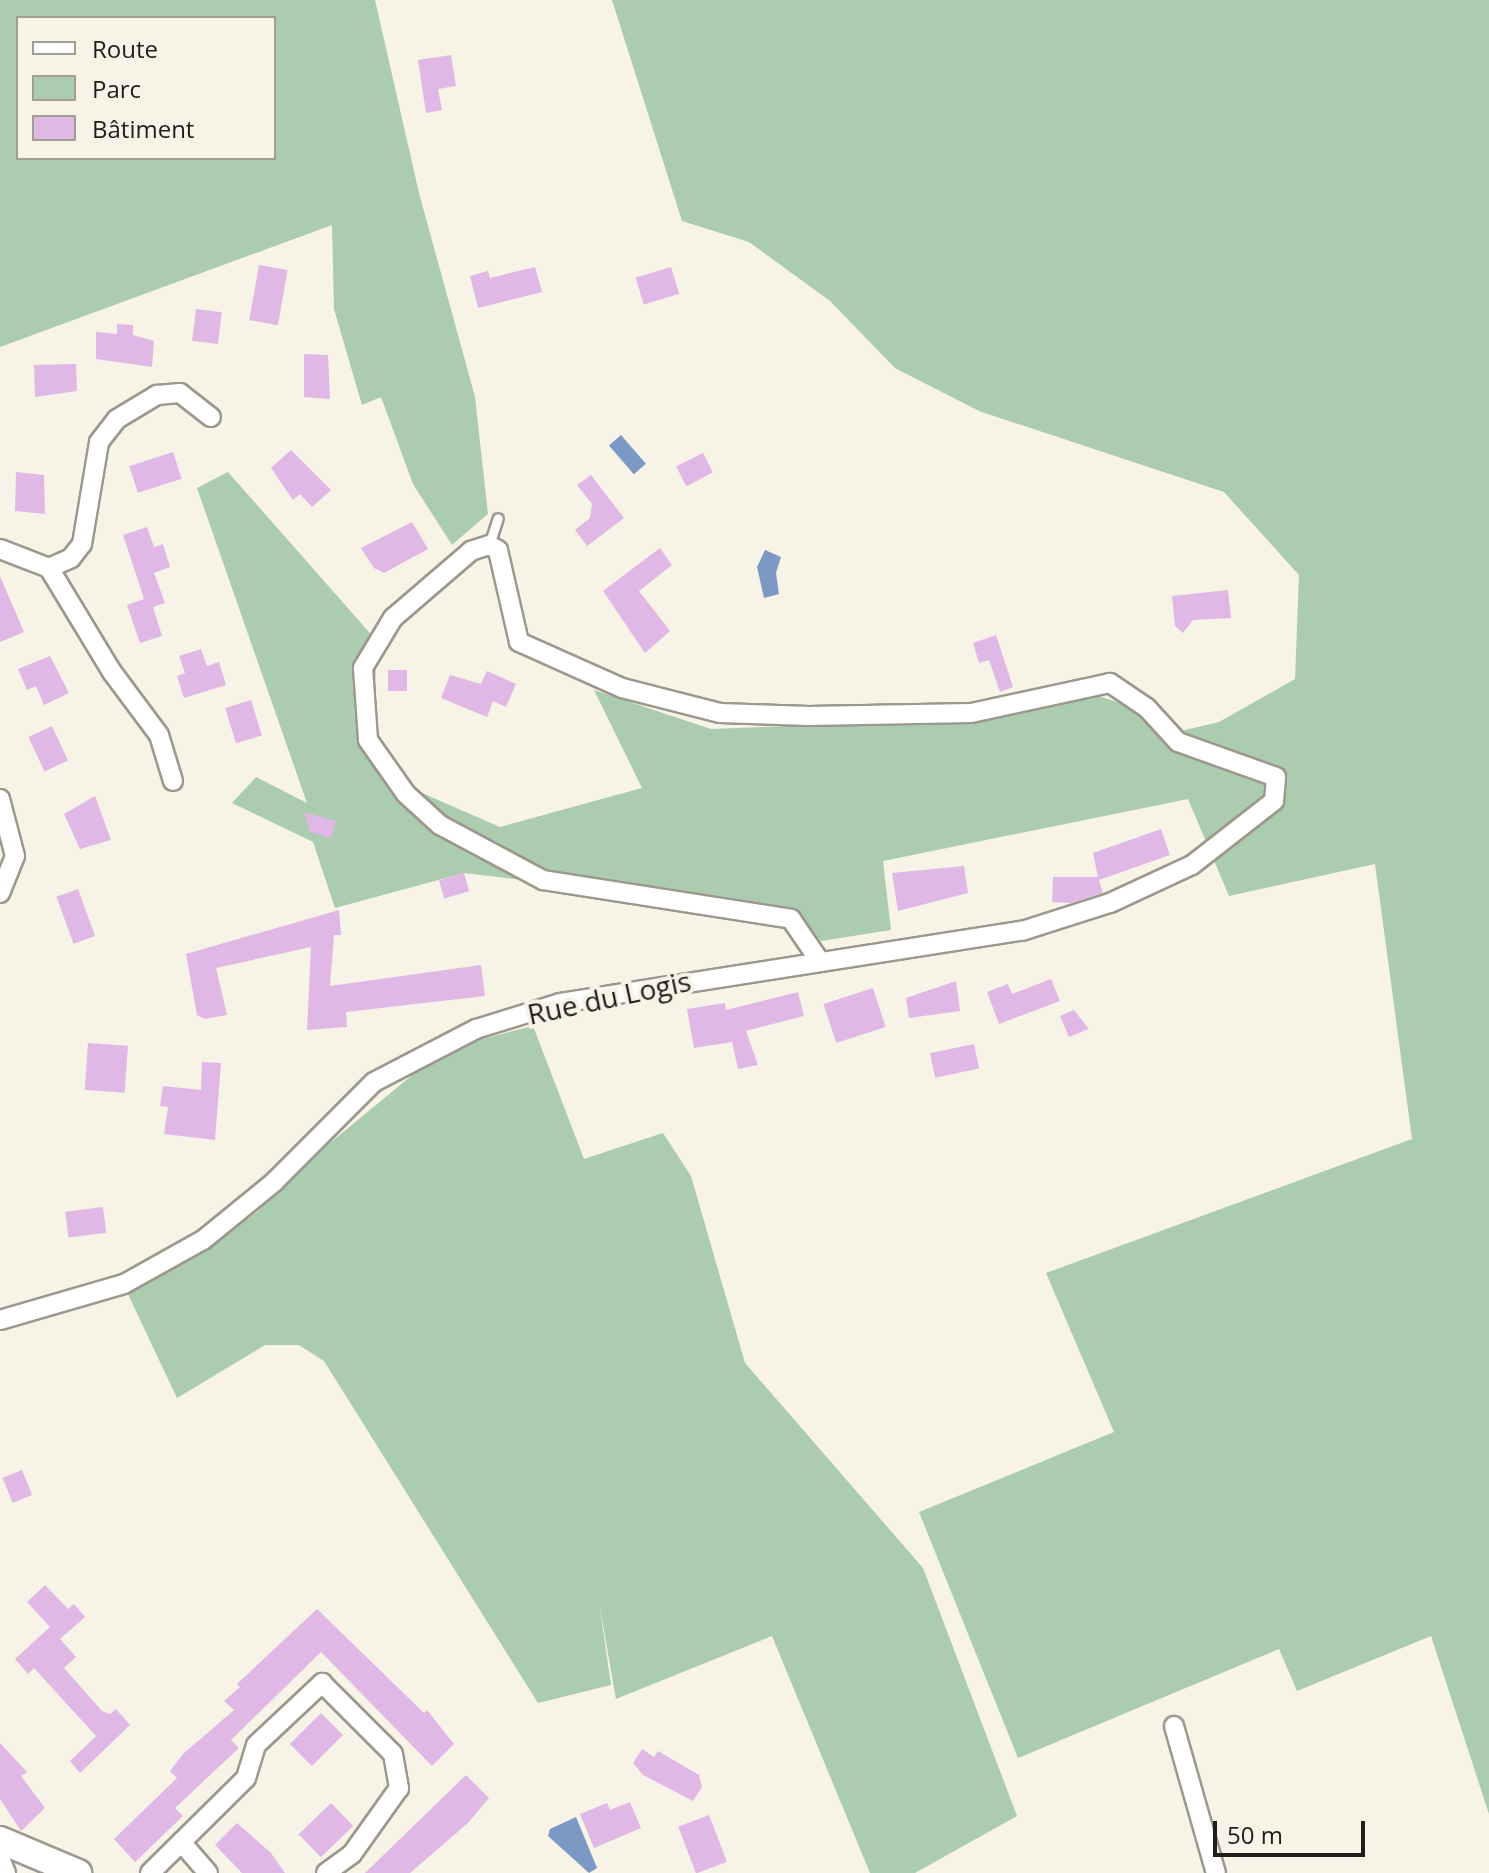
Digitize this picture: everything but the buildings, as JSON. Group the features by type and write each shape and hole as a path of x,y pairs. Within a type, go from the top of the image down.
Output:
{"main road":[{"path":"0,1840 78,1873"}],"street":[{"path":"49,568 71,558 82,544 99,442 117,419 157,395 180,393 211,417"},
{"path":"489,545 443,570 393,618 363,668 368,740 406,794 440,825 543,880 791,919 819,960"},
{"name":"Rue du Logis","path":"0,1320 124,1284 203,1240 285,1173 374,1082 453,1039 560,1003 819,960 1022,931 1078,915 1192,865 1274,801 1276,777 1178,742 1147,708 1110,683 971,713 809,716 720,713 622,688 519,642 498,550 489,545"},
{"path":"0,549 49,568 97,649 159,735 173,781"},
{"path":"0,799 15,856 0,893"},
{"path":"150,1873 246,1778 256,1745 322,1683 393,1754 399,1788 352,1854 326,1873"},
{"path":"1174,1726 1216,1873"},
{"path":"181,1842 208,1873"},
{"path":"0,1858 6,1873"}],"lane":[{"path":"489,545 498,518"}],"green space":[{"path":"0,0 375,0 419,193 475,397 488,514 452,545 413,484 381,397 362,405 334,309 332,225 0,347"},
{"path":"612,0 1489,0 1489,1814 1431,1636 1297,1691 1279,1649 1018,1758 919,1512 1114,1432 1046,1273 1412,1139 1375,864 1229,896 1188,799 883,861 891,930 821,941 794,912 464,873 335,908 313,842 232,803 256,777 307,803 197,488 228,472 376,640 375,734 413,789 500,827 642,788 594,690 711,729 976,719 1094,695 1128,705 1163,735 1219,722 1295,679 1299,575 1224,492 979,411 895,368 830,301 749,242 682,221"},
{"path":"533,1026 584,1159 663,1133 691,1176 745,1363 923,1568 1017,1816 915,1873 870,1873 772,1636 616,1699 599,1602 611,1685 538,1703 324,1361 299,1345 265,1345 177,1398 126,1290 193,1257 257,1212 307,1162 422,1067 482,1039"}],"water":[{"path":"621,435 646,464 634,474 609,445"},
{"path":"765,550 781,557 776,573 779,594 764,598 757,567"},
{"path":"576,1817 597,1868 589,1873 548,1836 550,1829"}]}
